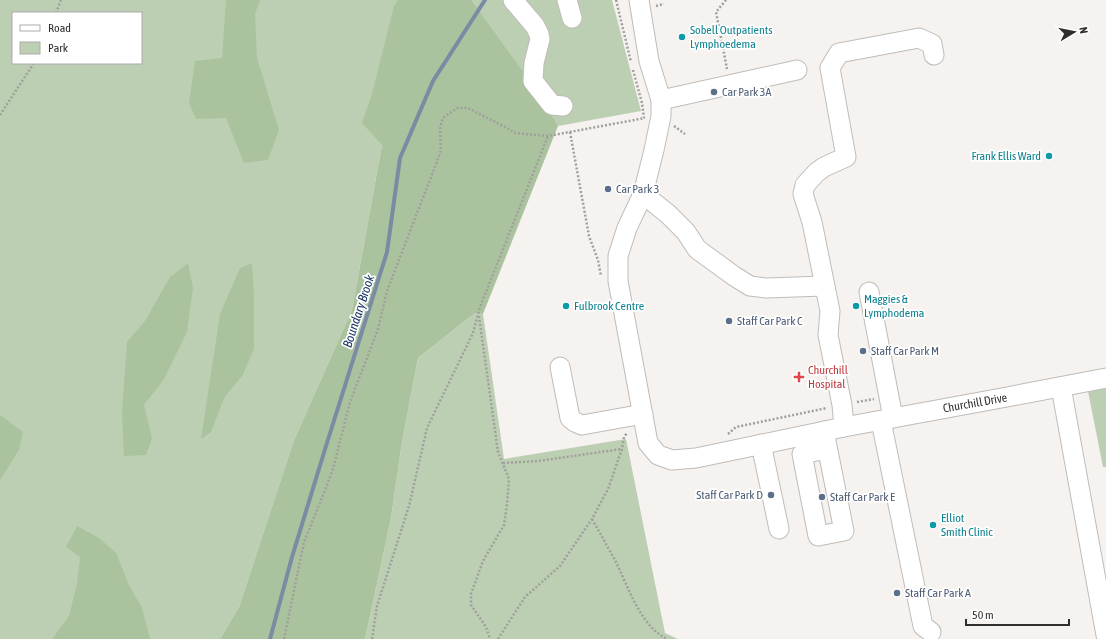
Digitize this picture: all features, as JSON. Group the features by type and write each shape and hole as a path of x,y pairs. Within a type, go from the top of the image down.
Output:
{"street":[{"path":"513,0 535,26 539,34 540,40 534,63 533,81 552,104 563,106"},
{"path":"567,0 572,18"},
{"name":"Churchill Drive","path":"639,0 650,61 660,100 661,116 643,194 627,228 618,256 618,281 648,443 658,455 672,460 696,458 761,444 826,440 844,427 888,414 1061,387 1106,378"},
{"path":"844,427 842,405 828,335 830,311 812,222 803,194 805,184 817,172 824,167 846,157 830,68 840,53 919,38 932,44 934,55"},
{"path":"660,100 797,70"},
{"path":"643,194 668,214 686,232 698,249 750,286 766,288 824,286"},
{"path":"870,292 888,414 923,626 931,632"},
{"path":"560,367 570,418 575,422 582,425 643,414"},
{"path":"1061,387 1106,635"},
{"path":"761,444 780,529"}],"path":[{"path":"56,12 60,0"},
{"path":"616,0 642,103 644,119"},
{"path":"726,0 716,12 728,72"},
{"path":"0,115 33,64"},
{"path":"284,639 304,542 333,469 350,402 378,329 387,291 441,150 440,128 443,118 457,108 468,108 501,124 515,133 548,136 649,118"},
{"path":"372,639 377,606 409,506 427,428 473,333 478,314 548,136"},
{"path":"478,314 498,452 509,479 504,525 483,561 471,594 471,605 486,627 490,639"},
{"path":"725,436 736,427 885,397 888,414"},
{"path":"498,639 525,597 560,566 592,519 608,489 622,450 624,437 628,432"},
{"path":"503,463 538,461 622,450"},
{"path":"592,519 642,616 660,635 667,639"}],"green space":[{"path":"0,0 446,0 382,145 352,310 294,440 239,607 220,639 0,639"},
{"path":"226,0 260,0 255,14 257,58 279,130 268,160 244,163 226,118 196,119 189,103 195,61 222,58"},
{"path":"398,0 471,0 532,84 558,126 483,314 475,313 418,358 402,442 391,518 365,639 220,639 239,607 294,440 352,310 382,145 362,123 372,94 394,6"},
{"path":"470,0 612,0 641,111 558,126 528,87"},
{"path":"188,263 193,288 187,332 164,379 144,405 152,438 146,455 124,456 122,412 127,342 145,321 170,277"},
{"path":"252,263 254,293 254,349 242,376 224,398 211,432 201,439 220,314 240,268"},
{"path":"475,313 483,314 504,459 626,439 665,633 678,639 365,639 391,518 402,442 418,358"},
{"path":"1106,387 1106,467 1103,467 1088,391"},
{"path":"0,415 23,432 19,450 0,480"},
{"path":"77,526 99,538 116,553 129,585 142,608 150,639 52,639 69,616 77,584 80,557 66,547"}],"waterway":[{"name":"Boundary Brook","path":"270,639 292,557 387,252 400,158 433,81 485,0"}],"place":[{"name":"Sobell Outpatients Lymphoedema","path":"682,37"},
{"name":"Car Park 3A","path":"714,92"},
{"name":"Frank Ellis Ward","path":"1049,156"},
{"name":"Car Park 3","path":"608,189"},
{"name":"Fulbrook Centre","path":"566,306"},
{"name":"Maggies & Lymphodema","path":"856,306"},
{"name":"Staff Car Park C","path":"729,321"},
{"name":"Staff Car Park M","path":"863,351"},
{"name":"Churchill Hospital","path":"799,377"},
{"name":"Staff Car Park D","path":"771,495"},
{"name":"Staff Car Park E","path":"822,497"},
{"name":"Elliot Smith Clinic","path":"933,525"},
{"name":"Staff Car Park A","path":"897,593"}]}
